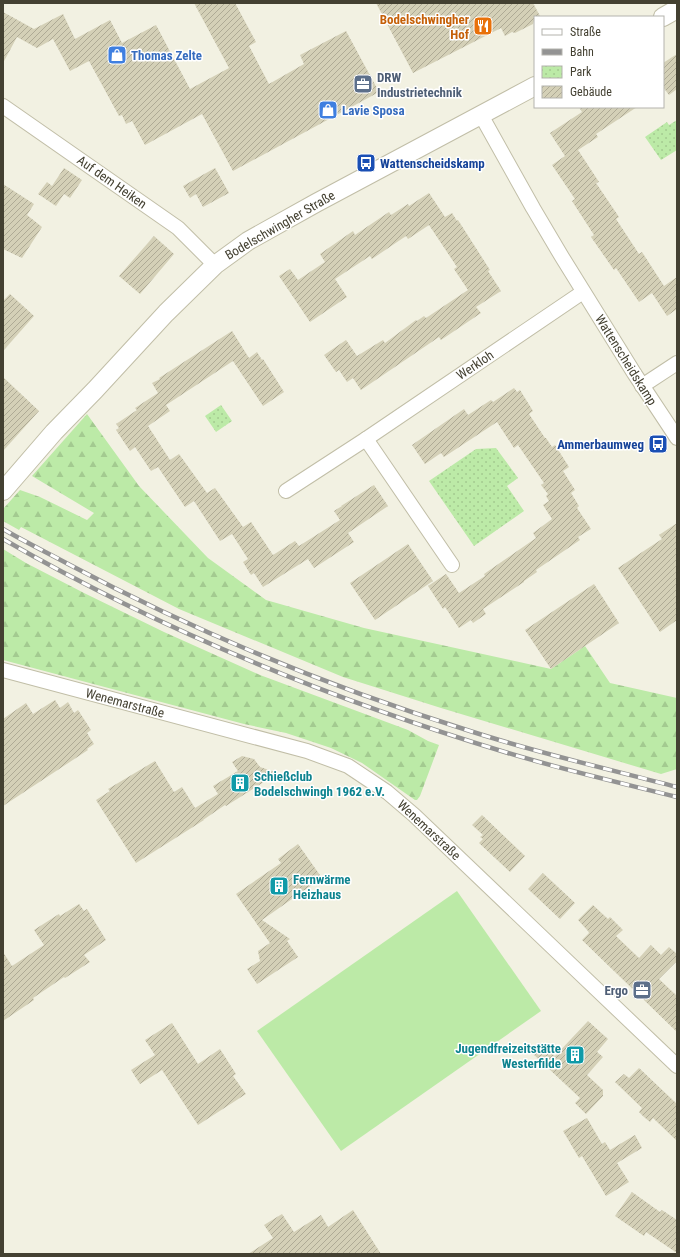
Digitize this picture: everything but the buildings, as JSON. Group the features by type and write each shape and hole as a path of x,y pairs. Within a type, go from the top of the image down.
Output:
{"street":[{"name":"Bodelschwingher Straße","path":"3,491 54,432 166,313 214,265 248,241 316,203 534,87"},
{"name":"Auf dem Heiken","path":"3,106 178,228 214,265"},
{"name":"Wattenscheidskamp","path":"481,115 533,208 583,292 642,386 677,438"},
{"name":"Werkloh","path":"286,491 366,439 583,292"},
{"path":"642,386 677,363"},
{"path":"366,439 452,565"},
{"name":"Wenemarstraße","path":"3,670 307,751 348,766 387,792 414,815 677,1066"}],"green space":[{"path":"677,120 677,150 661,160 645,137 667,122 669,125"},
{"path":"221,405 232,421 216,432 205,416"},
{"path":"87,414 139,486 208,558 266,600 364,628 551,669 585,646 610,683 677,698 677,769 661,774 343,677 179,609 21,527 19,530 3,521 3,509 20,490 40,497 87,520 94,513 32,476"},
{"path":"496,448 518,478 507,486 524,511 474,546 429,481 476,449"},
{"path":"3,549 26,563 84,593 164,632 260,675 408,730 439,745 420,796 417,800 415,800 362,763 331,748 286,733 244,724 3,660"},
{"path":"457,891 541,1011 341,1151 257,1031"}],"railway":[{"path":"3,529 118,590 167,614 317,678 418,714 496,739 547,754 677,787"},
{"path":"3,539 124,604 250,661 313,686 378,710 508,753 571,771 677,797"}],"place":[{"name":"Bodelschwingher Hof","path":"483,26"},
{"name":"Thomas Zelte","path":"117,55"},
{"name":"DRW Industrietechnik","path":"363,84"},
{"name":"Lavie Sposa","path":"328,110"},
{"name":"Wattenscheidskamp","path":"366,163"},
{"name":"Ammerbaumweg","path":"658,444"},
{"name":"Schießclub Bodelschwingh 1962 e.V.","path":"240,783"},
{"name":"Fernwärme Heizhaus","path":"279,886"},
{"name":"Ergo","path":"642,990"},
{"name":"Jugendfreizeitstätte Westerfilde","path":"575,1055"}]}
